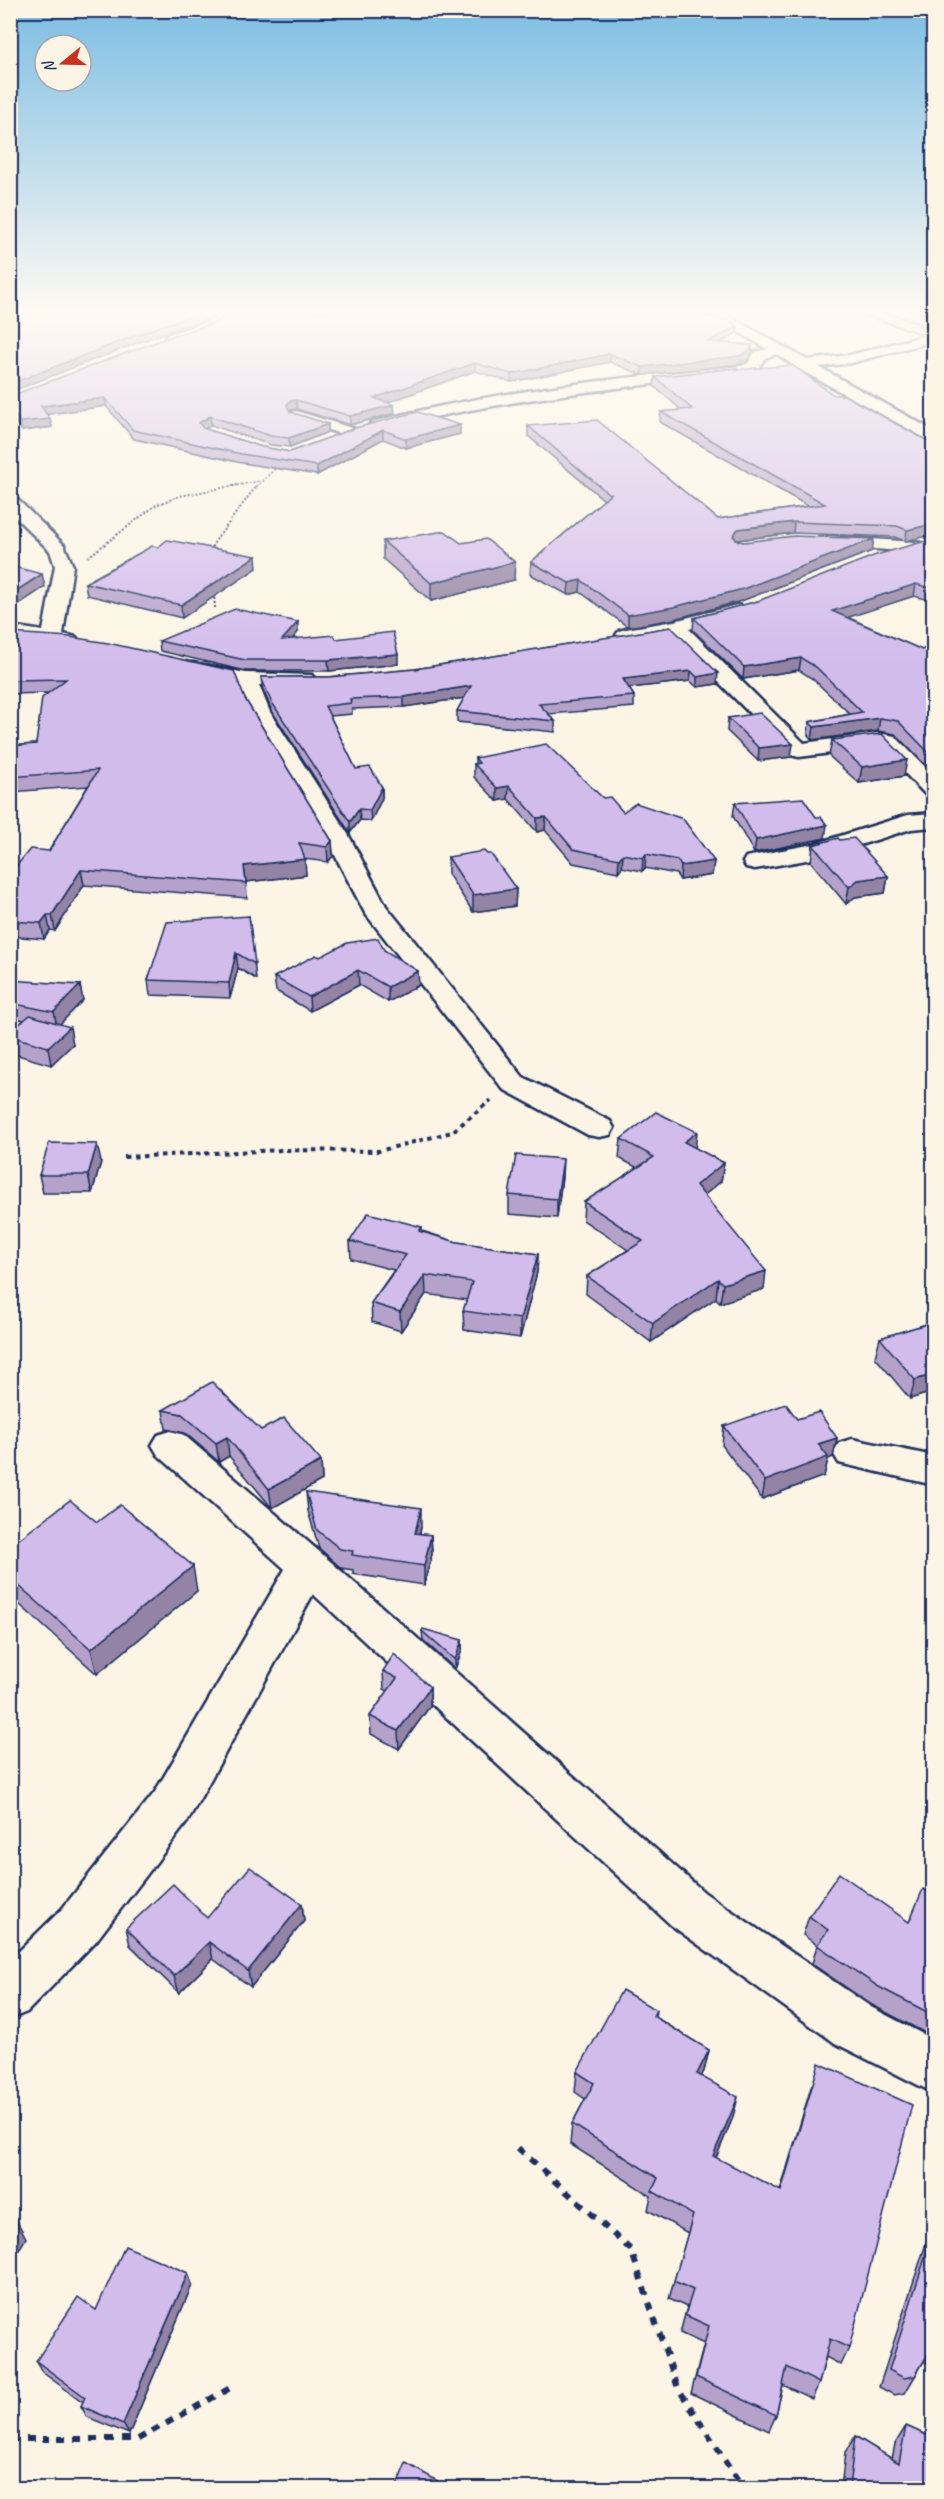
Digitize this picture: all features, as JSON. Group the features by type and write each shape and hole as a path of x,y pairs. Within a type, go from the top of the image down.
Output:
{"street":[{"path":"339,429 350,432"},
{"path":"291,454 362,429"},
{"path":"916,429 933,438"},
{"path":"10,502 58,549 64,566 52,638"},
{"path":"804,541 924,544"},
{"path":"856,564 924,544"},
{"path":"607,638 675,627 760,603"},
{"path":"675,627 799,750 878,740 887,741 933,790"},
{"path":"10,632 87,644"},
{"path":"175,664 246,680 329,679"},
{"path":"246,680 259,712 336,834 374,908 513,1083 599,1128"},
{"path":"755,862 818,851 908,822 933,819"},
{"path":"171,1444 308,1564 688,1909 854,2025 933,2068"},
{"path":"852,1454 933,1471"},
{"path":"10,1995 79,1925 171,1808 308,1564"}],"path":[{"path":"209,559 213,544 260,481 291,454"},
{"path":"62,578 156,505 180,496 260,481"},
{"path":"213,588 215,608"},
{"path":"124,1157 282,1150 379,1151 452,1132 513,1083"},
{"path":"518,2148 631,2250 678,2388 743,2488"},
{"path":"10,2439 138,2439 232,2387"}],"building":[{"path":"132,429 205,429 262,447 290,452 353,429 446,429 406,439 383,430 317,466 241,454"},
{"path":"248,429 315,429 289,438 271,436"},
{"path":"531,429 608,429 718,519 825,504 691,429 905,429 933,444 933,524 907,530 897,526 794,522 738,529 733,536 738,541 744,542 794,536 874,539 743,589 674,607 628,615 581,580 569,583 531,562 612,493 609,494"},
{"path":"445,531 461,543 486,539 515,562 431,583 383,541"},
{"path":"933,539 933,589 916,584 832,611 922,650 933,645 933,757 898,721 880,718 814,727 809,722 862,712 816,667 801,658 744,667 694,618 758,601 876,555"},
{"path":"167,540 256,556 181,605 85,583 152,546 158,547"},
{"path":"10,566 42,574 10,595"},
{"path":"235,609 298,622 282,640 334,635 336,639 393,632 398,654 328,660 245,660 159,641"},
{"path":"671,627 718,673 697,677 691,671 623,679 634,696 539,704 555,721 457,711 471,686 404,697 350,699 351,703 325,706 356,769 370,767 382,787 370,810 359,809 350,822 271,701 261,677 328,677 415,669"},
{"path":"10,633 70,637 108,643 234,671 245,699 332,841 327,847 299,843 305,859 244,866 246,883 81,870 52,915 47,915 41,923 10,921 10,884 12,882 10,883 10,874 30,849 49,851 98,770 10,777 10,746 36,744 42,698 66,679 10,680"},
{"path":"760,713 793,744 759,748 728,718"},
{"path":"882,734 907,760 862,767 832,740"},
{"path":"546,744 603,798 610,797 623,812 636,803 683,819 714,861 681,866 677,860 646,854 643,858 623,854 619,859 573,849 546,817 537,818 509,786 497,788 474,764 479,763 475,758"},
{"path":"803,798 816,817 821,817 827,825 756,840 735,803"},
{"path":"838,838 840,840 854,838 888,876 858,880 849,887 813,845"},
{"path":"484,851 491,854 516,889 473,895 448,857"},
{"path":"249,916 255,964 236,953 229,983 148,980 167,922"},
{"path":"378,938 384,950 418,971 388,987 358,970 309,997 274,977 316,955 320,957 347,943"},
{"path":"10,980 80,985 54,1012 10,1003"},
{"path":"30,1015 70,1027 48,1047 10,1036 10,1032"},
{"path":"656,1112 697,1132 684,1142 724,1163 696,1185 766,1271 723,1284 718,1279 653,1323 587,1276 643,1241 584,1202 654,1157 621,1139"},
{"path":"49,1143 97,1144 88,1175 39,1175"},
{"path":"516,1155 563,1159 557,1199 509,1195"},
{"path":"368,1213 422,1227 419,1231 457,1242 538,1254 520,1319 463,1311 472,1282 425,1275 400,1312 371,1303 406,1255 350,1241"},
{"path":"933,1322 933,1377 931,1375 915,1380 880,1338"},
{"path":"212,1382 261,1430 284,1418 321,1461 269,1489 227,1437 216,1443 182,1414 163,1410"},
{"path":"786,1404 797,1419 819,1412 837,1438 818,1444 828,1457 765,1481 724,1426"},
{"path":"306,1492 421,1508 415,1533 431,1535 424,1566 352,1555 353,1551 340,1549 317,1530"},
{"path":"70,1500 97,1522 120,1505 193,1566 91,1649 10,1578 10,1546"},
{"path":"423,1629 462,1640 455,1660 422,1631"},
{"path":"394,1654 430,1687 398,1731 370,1716 397,1678 383,1671"},
{"path":"250,1867 302,1904 248,1971 209,1942 174,1976 126,1928 173,1884 207,1918"},
{"path":"839,1873 909,1922 923,1889 933,1894 933,2015 879,1987 817,1945 828,1930 809,1916"},
{"path":"622,1990 656,2010 653,2016 709,2050 697,2074 738,2097 713,2156 781,2191 819,2063 912,2105 849,2348 830,2339 819,2383 787,2367 776,2415 696,2377 709,2326 685,2315 693,2290 674,2281 693,2215 652,2191 658,2178 572,2124 594,2083 577,2072"},
{"path":"10,2215 15,2217 10,2226"},
{"path":"933,2233 933,2346 915,2376 904,2378 889,2370"},
{"path":"125,2246 188,2273 123,2424 81,2406 85,2397 36,2361 78,2297 96,2310"},
{"path":"906,2426 933,2438 933,2488 849,2488 855,2436 899,2463"},
{"path":"406,2463 450,2488 396,2488"}]}
